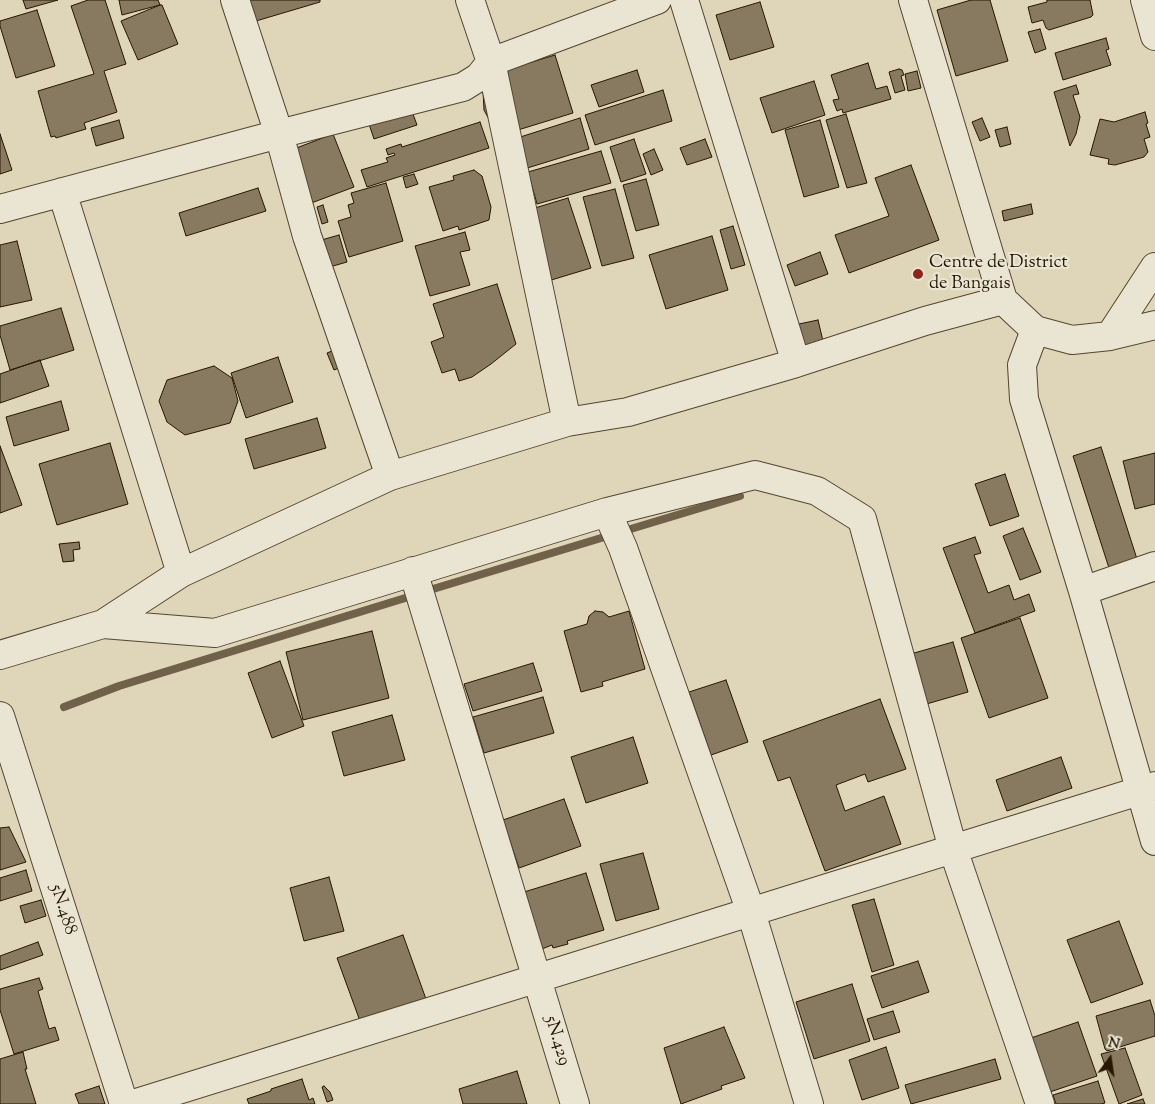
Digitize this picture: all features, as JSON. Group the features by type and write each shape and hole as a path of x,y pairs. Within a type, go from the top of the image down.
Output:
{"street":[{"path":"236,0 279,134 307,236 390,476"},
{"path":"470,0 491,62 567,422"},
{"path":"0,209 463,87 479,78 491,62 657,0"},
{"path":"684,0 796,363"},
{"path":"913,0 1003,300 1035,330 1072,340 1110,336 1155,325"},
{"path":"1145,0 1155,36"},
{"path":"62,192 181,573"},
{"path":"1110,336 1155,267"},
{"path":"0,656 103,624 181,573 390,476 567,422 628,412 796,363 925,321 1003,300"},
{"path":"1035,330 1022,365 1024,399 1083,591 1148,788 1155,841"},
{"path":"103,624 215,633 413,570 606,512 755,474 816,491 862,519 953,849 1040,1104"},
{"path":"606,512 623,548 751,912 809,1104"},
{"path":"1083,591 1155,566"},
{"name":"5N.429","path":"413,570 575,1104"},
{"name":"5N.488","path":"0,716 124,1104"},
{"path":"133,1104 1148,788"}],"building":[{"path":"23,0 58,0 26,9"},
{"path":"88,0 105,0 126,64 104,71 117,112 84,123 86,129 56,138 55,136 51,137 38,91 94,74 71,6"},
{"path":"119,0 158,0 160,5 122,15"},
{"path":"249,0 320,0 320,2 256,21"},
{"path":"971,0 990,0 1008,61 956,76 937,10"},
{"path":"1047,0 1090,0 1093,15 1049,30 1046,28 1043,20 1032,23 1028,7 1047,2"},
{"path":"760,2 774,47 730,60 716,15"},
{"path":"162,5 178,44 138,60 121,21"},
{"path":"37,10 55,66 16,78 0,21"},
{"path":"1040,29 1046,49 1035,53 1028,32"},
{"path":"1106,38 1109,49 1106,50 1111,65 1063,80 1055,53"},
{"path":"555,55 573,113 505,134 492,125 484,110 483,91 486,76"},
{"path":"868,63 876,89 887,86 891,99 843,113 842,109 837,111 833,100 839,99 831,75"},
{"path":"637,70 644,92 599,107 591,85"},
{"path":"902,70 904,75 901,76 905,90 895,93 889,72"},
{"path":"917,71 921,88 908,91 905,74"},
{"path":"814,81 825,115 772,133 760,98"},
{"path":"1076,85 1079,94 1073,95 1080,117 1076,134 1070,146 1054,92"},
{"path":"663,90 672,121 595,145 585,115"},
{"path":"406,95 417,125 374,139 364,109"},
{"path":"1145,112 1150,137 1144,139 1148,152 1144,157 1115,165 1108,164 1109,159 1090,155 1100,119 1114,122"},
{"path":"846,114 867,183 847,188 826,120"},
{"path":"580,118 589,149 524,169 514,139"},
{"path":"982,118 990,137 980,141 972,122"},
{"path":"119,120 124,138 96,146 91,128"},
{"path":"820,120 839,187 804,197 785,130"},
{"path":"480,122 489,148 367,187 361,170 388,162 386,158 395,155 394,153 388,155 386,149 401,144 402,147"},
{"path":"1007,127 1011,144 1000,147 995,130"},
{"path":"0,134 12,170 0,174"},
{"path":"333,134 354,187 306,205 286,152"},
{"path":"634,139 646,174 621,182 610,147"},
{"path":"705,139 712,157 687,165 680,148"},
{"path":"654,149 663,170 651,175 643,154"},
{"path":"601,151 611,183 537,204 528,172"},
{"path":"911,165 939,240 849,273 835,235 889,216 875,178"},
{"path":"474,170 482,176 491,207 489,220 459,230 458,226 443,231 429,187 454,180 453,176"},
{"path":"414,174 418,184 406,188 403,177"},
{"path":"646,179 659,225 636,231 623,185"},
{"path":"386,183 403,241 349,257 338,221 351,217 348,205 354,203 351,193"},
{"path":"258,188 266,211 186,236 179,213"},
{"path":"615,189 634,258 602,266 583,197"},
{"path":"568,198 591,268 548,281 525,211"},
{"path":"1031,204 1033,214 1004,221 1002,211"},
{"path":"323,205 328,222 322,224 317,207"},
{"path":"733,226 745,265 731,269 720,230"},
{"path":"465,232 470,250 460,252 470,285 430,296 415,246"},
{"path":"339,235 347,262 326,268 318,241"},
{"path":"712,236 728,290 666,309 649,255"},
{"path":"17,241 32,300 0,307 0,245"},
{"path":"820,252 828,274 795,286 787,265"},
{"path":"497,284 516,344 472,377 459,381 455,369 442,373 431,342 444,337 433,304"},
{"path":"61,308 74,350 10,370 0,335 0,326"},
{"path":"818,320 823,341 804,346 799,324"},
{"path":"332,351 339,368 334,370 327,353"},
{"path":"278,357 293,402 246,418 231,373"},
{"path":"40,360 49,386 0,403 0,374"},
{"path":"214,366 232,378 238,401 230,423 185,435 167,422 159,401 167,380"},
{"path":"61,401 69,430 14,446 6,417"},
{"path":"317,418 326,448 254,469 245,439"},
{"path":"110,443 128,504 57,525 39,464"},
{"path":"0,446 22,505 0,513"},
{"path":"1101,447 1137,559 1109,568 1073,456"},
{"path":"1155,453 1155,504 1135,509 1123,461"},
{"path":"1005,474 1019,516 990,526 975,484"},
{"path":"1023,528 1041,572 1020,580 1003,536"},
{"path":"975,537 981,553 974,555 988,593 1009,585 1014,600 1029,594 1035,611 975,633 943,548"},
{"path":"79,542 80,549 73,550 74,561 63,562 59,544"},
{"path":"595,611 603,612 609,617 629,611 645,669 602,682 603,686 581,692 564,631 587,624 589,616"},
{"path":"1020,618 1048,698 989,718 961,638"},
{"path":"372,631 389,698 303,720 286,652"},
{"path":"953,642 968,692 923,705 907,655"},
{"path":"280,661 304,726 272,738 248,673"},
{"path":"533,663 542,691 473,711 464,684"},
{"path":"726,680 748,742 711,755 689,692"},
{"path":"543,697 554,733 484,753 473,717"},
{"path":"880,699 906,769 868,782 865,774 836,785 845,811 884,796 901,844 825,871 790,777 778,781 763,741"},
{"path":"392,715 405,760 344,776 332,732"},
{"path":"633,737 648,783 586,803 571,757"},
{"path":"1061,757 1072,788 1007,811 996,780"},
{"path":"564,799 581,846 519,868 503,820"},
{"path":"9,827 26,862 0,870 0,828"},
{"path":"643,853 659,909 616,921 600,864"},
{"path":"26,870 32,891 0,901 0,878"},
{"path":"586,873 604,930 567,941 568,944 553,948 552,945 542,949 524,892"},
{"path":"329,877 344,931 304,941 290,888"},
{"path":"874,899 894,965 872,972 852,905"},
{"path":"41,900 46,916 25,923 20,906"},
{"path":"1119,921 1143,984 1091,1003 1067,940"},
{"path":"403,935 426,999 360,1021 337,958"},
{"path":"38,942 43,955 0,970 0,956"},
{"path":"918,961 929,992 882,1008 871,976"},
{"path":"39,978 43,989 38,991 49,1029 55,1027 59,1040 14,1054 0,1010 0,989"},
{"path":"852,984 870,1041 814,1059 796,1002"},
{"path":"1150,1000 1155,1016 1155,1036 1107,1051 1096,1016"},
{"path":"893,1011 900,1032 874,1040 867,1019"},
{"path":"1078,1022 1097,1076 1044,1094 1025,1040"},
{"path":"724,1027 745,1078 721,1086 722,1089 681,1104 664,1048"},
{"path":"886,1047 899,1088 862,1100 849,1060"},
{"path":"1125,1048 1142,1095 1119,1104 1101,1054"},
{"path":"23,1052 27,1069 25,1069 36,1104 0,1104 0,1059"},
{"path":"995,1059 1001,1079 911,1104 905,1085"},
{"path":"517,1071 527,1104 463,1104 459,1089"},
{"path":"302,1079 309,1100 313,1098 315,1104 249,1104 247,1099"},
{"path":"1098,1081 1105,1103 1056,1104 1053,1095"},
{"path":"99,1086 105,1104 79,1104 75,1094"},
{"path":"324,1086 330,1092 333,1100 327,1102 322,1087"},
{"path":"1143,1099 1145,1104 1127,1104"}],"waterway":[{"path":"624,531 740,496"},
{"path":"433,589 611,535"},
{"path":"64,707 119,686 415,595"}],"place":[{"name":"Centre de District de Bangais","path":"918,274"}]}
